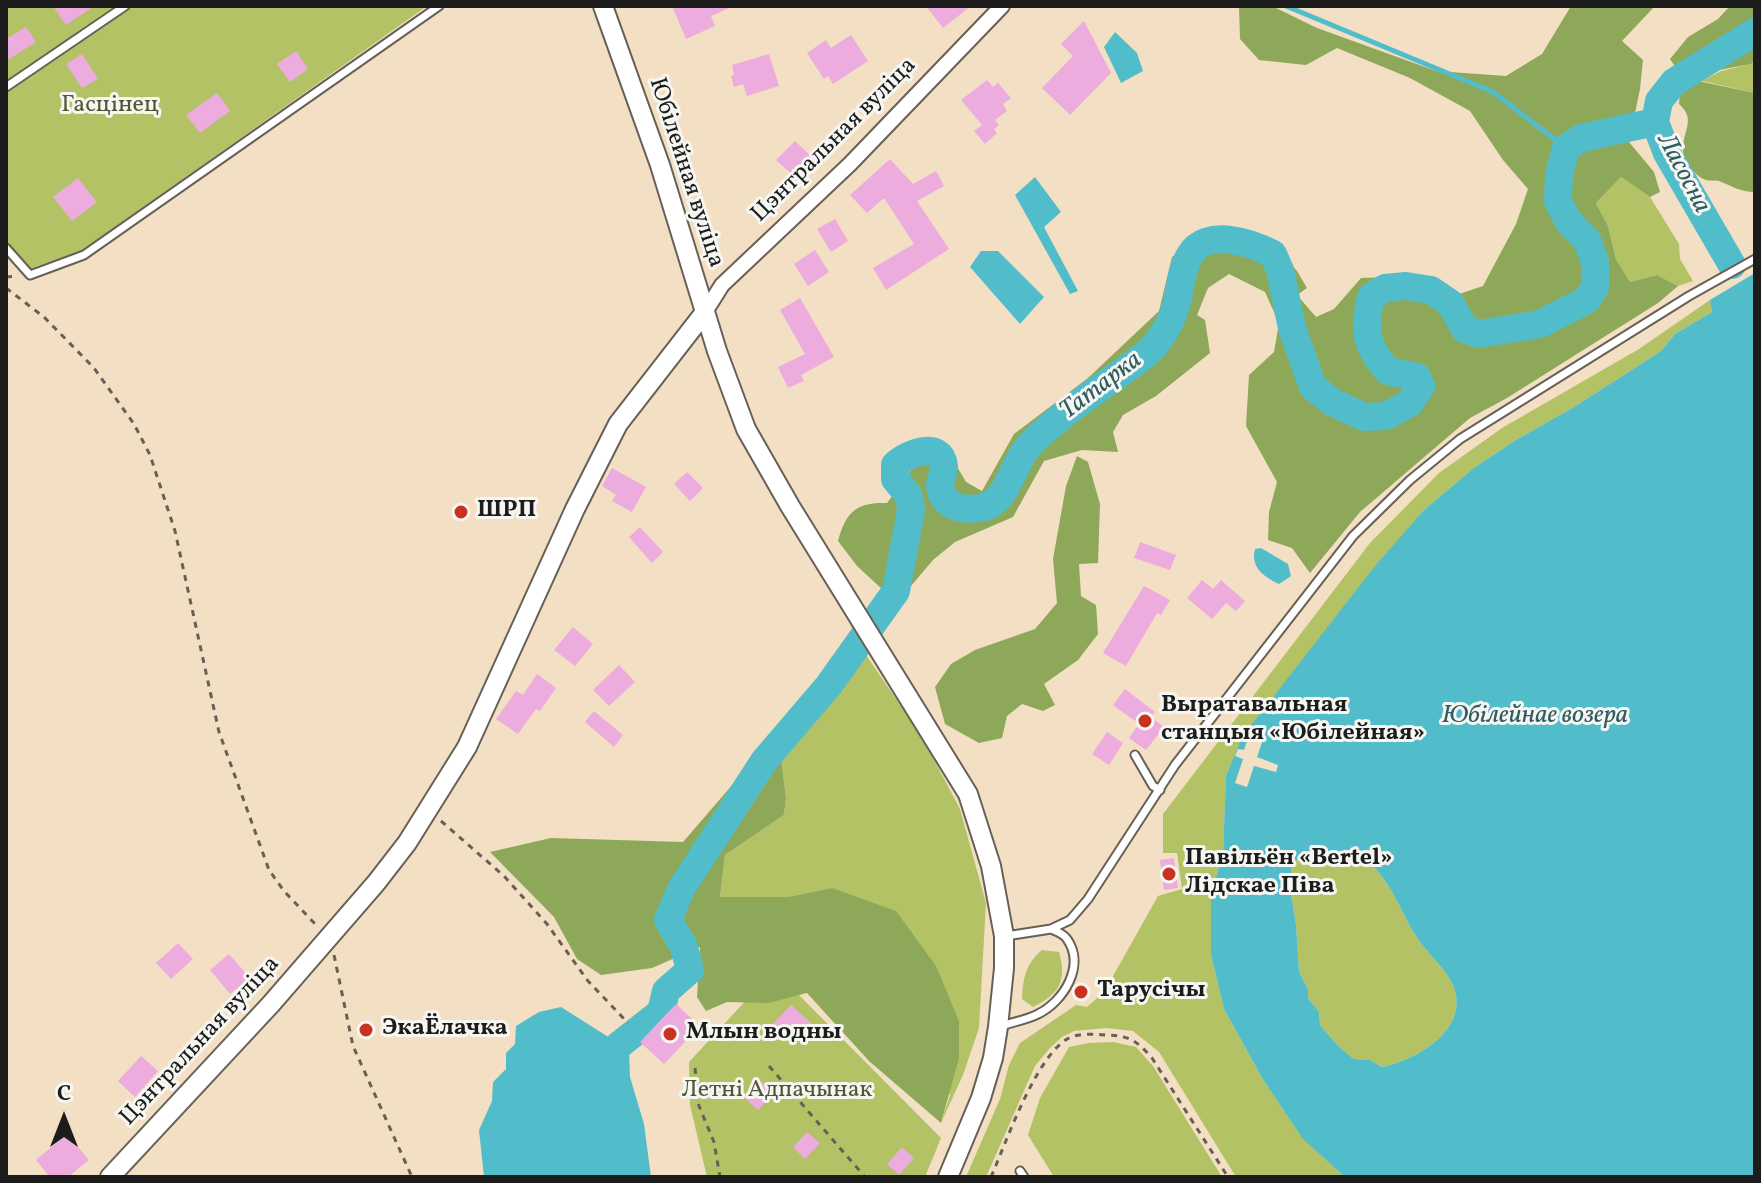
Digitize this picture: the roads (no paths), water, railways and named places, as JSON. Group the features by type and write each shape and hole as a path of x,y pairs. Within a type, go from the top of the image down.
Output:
{"street":[{"name":"Юбілейная вуліца","path":"603,6 660,165 717,351 746,429 968,794 991,866 1004,936 998,1027 981,1098 948,1177"},
{"name":"Цэнтральная вуліца","path":"110,1177 271,1004 376,883 428,811 467,747 575,509 618,424 705,312 722,285 850,164 1002,6"}],"lane":[{"path":"6,87 125,6"},
{"path":"6,248 30,275 84,255 439,6"},
{"path":"1004,936 1051,929 1070,920 1088,899 1175,765 1353,536 1410,480 1460,439 1689,296 1755,259"},
{"path":"1135,755 1153,786 1160,790"},
{"path":"998,1027 1038,1014 1057,1000 1071,980 1074,969 1071,949 1066,937 1051,929"}],"water":[{"path":"1115,32 1137,53 1143,71 1121,83 1104,47"},
{"path":"1035,177 1061,212 1044,227 1078,291 1070,294 1015,195"},
{"path":"981,251 998,251 1044,297 1020,324 970,267"},
{"name":"Юбілейнае возера","path":"1755,273 1755,1177 1345,1177 1303,1139 1262,1078 1224,1009 1211,955 1211,895 1223,853 1226,776 1242,737 1375,566 1424,510 1475,467 1661,351 1675,334 1712,312 1710,300","holes":["1323,851 1354,855 1375,868 1420,942 1453,985 1457,1001 1448,1028 1425,1050 1396,1063 1382,1067 1370,1060 1354,1059 1339,1047 1320,1025 1319,1012 1308,998 1308,989 1299,972 1290,888 1292,863 1303,856"]},
{"path":"1261,548 1288,564 1291,576 1279,584 1263,575 1256,566 1254,555 1255,549"},
{"path":"561,1007 629,1050 630,1077 644,1124 651,1177 484,1177 479,1130 492,1101 493,1082 506,1069 506,1053 515,1044 516,1026 539,1012"}],"waterway":[{"path":"1286,6 1493,92 1566,148"},
{"name":"Ласосна","path":"1732,265 1667,153 1655,122 1659,101 1674,82 1755,32"},
{"name":"Татарка","path":"596,1075 619,1045 661,1012 666,991 690,970 684,947 668,920 681,889 764,761 829,685 896,591 911,511 909,496 895,479 895,465 915,453 937,453 944,466 941,491 948,502 966,509 989,505 1003,492 1027,448 1040,435 1154,346 1172,318 1187,260 1197,246 1218,239 1242,242 1273,254 1280,270 1292,328 1313,387 1332,402 1364,417 1386,416 1410,403 1421,386 1417,377 1388,371 1370,345 1367,319 1371,297 1385,288 1406,286 1431,290 1450,303 1465,329 1479,334 1540,324 1587,300 1595,287 1595,262 1587,240 1568,221 1558,201 1559,175 1566,148 1581,138 1655,122"}],"place":[{"name":"ШРП","path":"461,512"},
{"name":"Выратавальная станцыя «Юбілейная»","path":"1145,721"},
{"name":"Павільён «Bertel» Лідскае Піва","path":"1169,874"},
{"name":"Тарусічы","path":"1081,992"},
{"name":"ЭкаЁлачка","path":"366,1030"},
{"name":"Млын водны","path":"670,1034"}],"park label":[{"name":"Гасцінец","path":"110,107"},
{"name":"Летні Адпачынак","path":"777,1092"}]}
